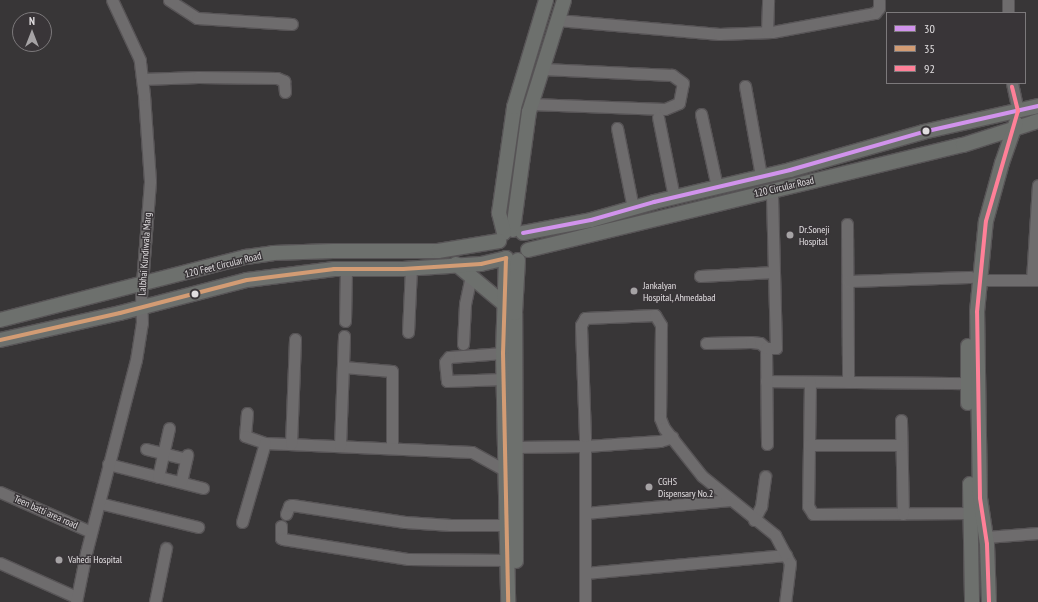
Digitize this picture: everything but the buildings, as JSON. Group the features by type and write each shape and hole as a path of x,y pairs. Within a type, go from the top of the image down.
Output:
{"main road":[{"path":"512,259 528,250 528,240 510,234 499,213 514,107 546,0"},
{"path":"516,602 515,282 512,259 500,251 510,234 532,104 564,0"},
{"name":"120 Circular Road","path":"510,234 591,220 923,132 1038,106"},
{"path":"989,602 986,537 980,498 975,278 986,221 1002,163 1015,126 1012,112"},
{"path":"972,602 968,383 975,278 977,219 1002,133 1012,112"},
{"name":"120 Circular Road","path":"528,250 963,145 1002,133 1015,126 1038,121"},
{"name":"120 Feet Circular Road","path":"0,320 246,257 273,253 438,252 510,234"},
{"path":"508,602 503,354 504,304 512,259"},
{"name":"120 Feet Circular Road","path":"0,340 141,308 247,280 346,269 411,268 456,264 481,264 512,259"},
{"path":"456,264 504,304"}],"street":[{"name":"Lalbhai Kundiwala Marg","path":"76,600 98,503 136,360 142,323 142,284 150,181 142,79 140,60 112,0"},
{"path":"170,0 197,18 292,24"},
{"path":"767,32 768,0"},
{"path":"557,20 719,34 767,32 876,13 879,8 879,0"},
{"path":"1008,0 1008,12"},
{"path":"532,104 665,109 679,103 683,83 672,75 543,69"},
{"path":"142,79 198,77 277,78 284,81 286,92"},
{"path":"745,86 761,176"},
{"path":"1012,86 1012,112"},
{"path":"701,114 717,187"},
{"path":"658,117 674,197"},
{"path":"617,128 633,208"},
{"path":"848,281 975,278 1035,280 1038,185"},
{"path":"706,343 751,342 760,343 766,348 776,348 772,190"},
{"path":"847,224 848,382"},
{"path":"408,332 411,268"},
{"path":"345,321 346,269"},
{"path":"700,276 774,272"},
{"path":"463,344 465,304 471,276"},
{"path":"585,602 585,446 580,330 585,318 655,315 659,319 660,418 664,428 702,476 754,520 775,535 790,563 785,602"},
{"path":"340,446 344,336"},
{"path":"291,444 295,339"},
{"path":"766,348 767,444"},
{"path":"503,354 449,357 445,362 447,381 504,379"},
{"path":"342,367 392,370 392,448"},
{"path":"766,381 968,383"},
{"path":"810,382 808,506 813,514 970,513"},
{"path":"247,413 245,436 265,443 472,452 506,471"},
{"path":"901,420 900,445 902,514"},
{"path":"158,476 170,428"},
{"path":"516,447 585,446 660,441 672,437"},
{"path":"242,522 265,443"},
{"path":"809,445 900,445"},
{"path":"146,449 163,454 187,457 182,482"},
{"path":"108,464 203,488"},
{"path":"754,520 761,506 766,476"},
{"name":"Teen batti area road","path":"0,492 91,532"},
{"path":"586,513 730,500"},
{"path":"98,503 198,527"},
{"path":"286,514 289,506 292,505 405,522 451,525 506,525"},
{"path":"281,526 281,538 284,539 408,559 507,560"},
{"path":"986,537 1038,533"},
{"path":"155,602 166,548"},
{"path":"585,572 786,555"},
{"path":"0,563 76,600"}],"transit line":[{"name":"92","path":"989,602 987,544 980,498 977,312 986,221 1018,111 1012,87"},
{"name":"30","path":"523,233 591,220 654,202 790,170 923,132 1038,106"},
{"name":"35","path":"0,340 120,313 247,280 334,269 403,269 481,264 506,258 503,353 508,602"}],"place":[{"name":"Dr.Soneji Hospital","path":"790,235"},
{"name":"Jankalyan Hospital, Ahmedabad","path":"634,291"},
{"name":"CGHS Dispensary No.2","path":"649,487"},
{"name":"Vahedi Hospital","path":"59,560"}]}
